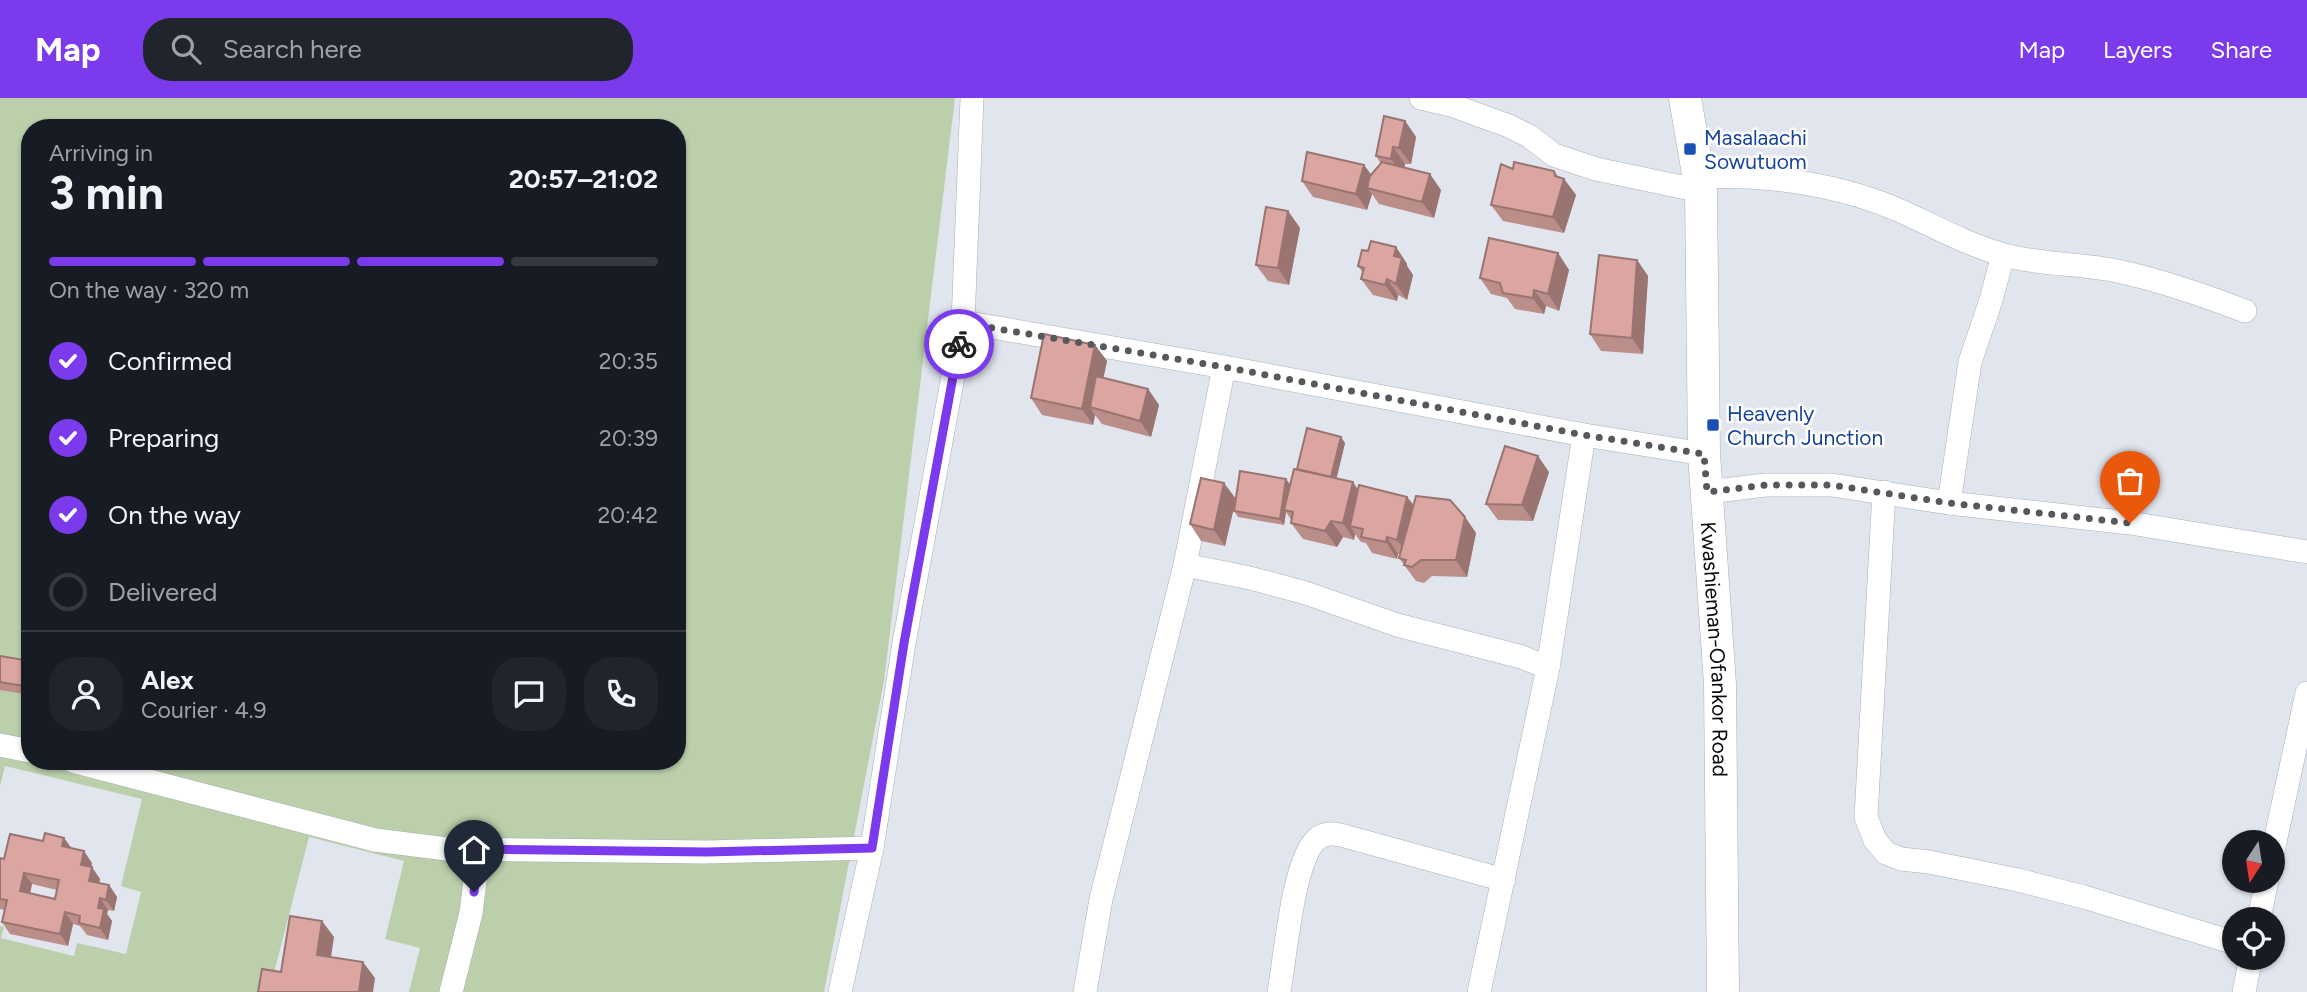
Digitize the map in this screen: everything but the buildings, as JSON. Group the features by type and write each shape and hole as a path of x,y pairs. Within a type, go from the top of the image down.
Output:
{"main road":[{"name":"Kwashieman-Ofankor Road","path":"1685,98 1700,184 1704,454 1720,684 1723,992"}],"street":[{"path":"840,992 872,848 904,643 963,323 972,98"},
{"path":"1421,98 1451,105 1508,126 1529,136 1554,155 1596,169 1700,184 1762,177 1826,187 1900,211 1948,234 2003,255 2117,271 2204,295 2245,311"},
{"path":"1949,503 1970,362 2003,255"},
{"path":"963,323 1224,367 1584,435 1704,454"},
{"path":"1085,992 1101,899 1185,565 1224,367"},
{"path":"1479,992 1548,668 1584,435"},
{"path":"1707,492 1779,485 1832,485 1949,503 2130,523 2307,552"},
{"path":"1884,492 1866,817 1875,840 1886,853 1901,859 1993,875 2084,897 2222,939"},
{"path":"1185,565 1307,593 1397,625 1522,657 1548,668"},
{"path":"2278,830 2307,693"},
{"path":"0,745 21,749"},
{"path":"107,770 375,840 447,849 707,852 872,848"},
{"path":"1279,992 1299,873 1316,840 1325,835 1348,837 1504,880"},
{"path":"451,992 471,913 479,849"},
{"path":"2244,992 2248,970"}],"green space":[{"path":"0,98 955,98 884,681 824,992 409,992 420,948 385,939 404,861 309,837 269,992 0,992 0,926 4,927 1,938 74,956 77,943 126,954 141,892 121,886 142,799 22,770 686,770 686,119 21,119 21,770 5,766 0,786"}],"way so far":[{"path":"959,344 963,323 1224,367 1584,435 1704,454 1707,492 1766,485 1832,485 1949,503 2130,523"}],"place":[{"name":"Masalaachi Sowutuom","path":"1690,149"},
{"name":"Heavenly Church Junction","path":"1713,425"}],"route":[{"path":"474,892 479,849 707,852 872,848 904,643 959,344"}]}
